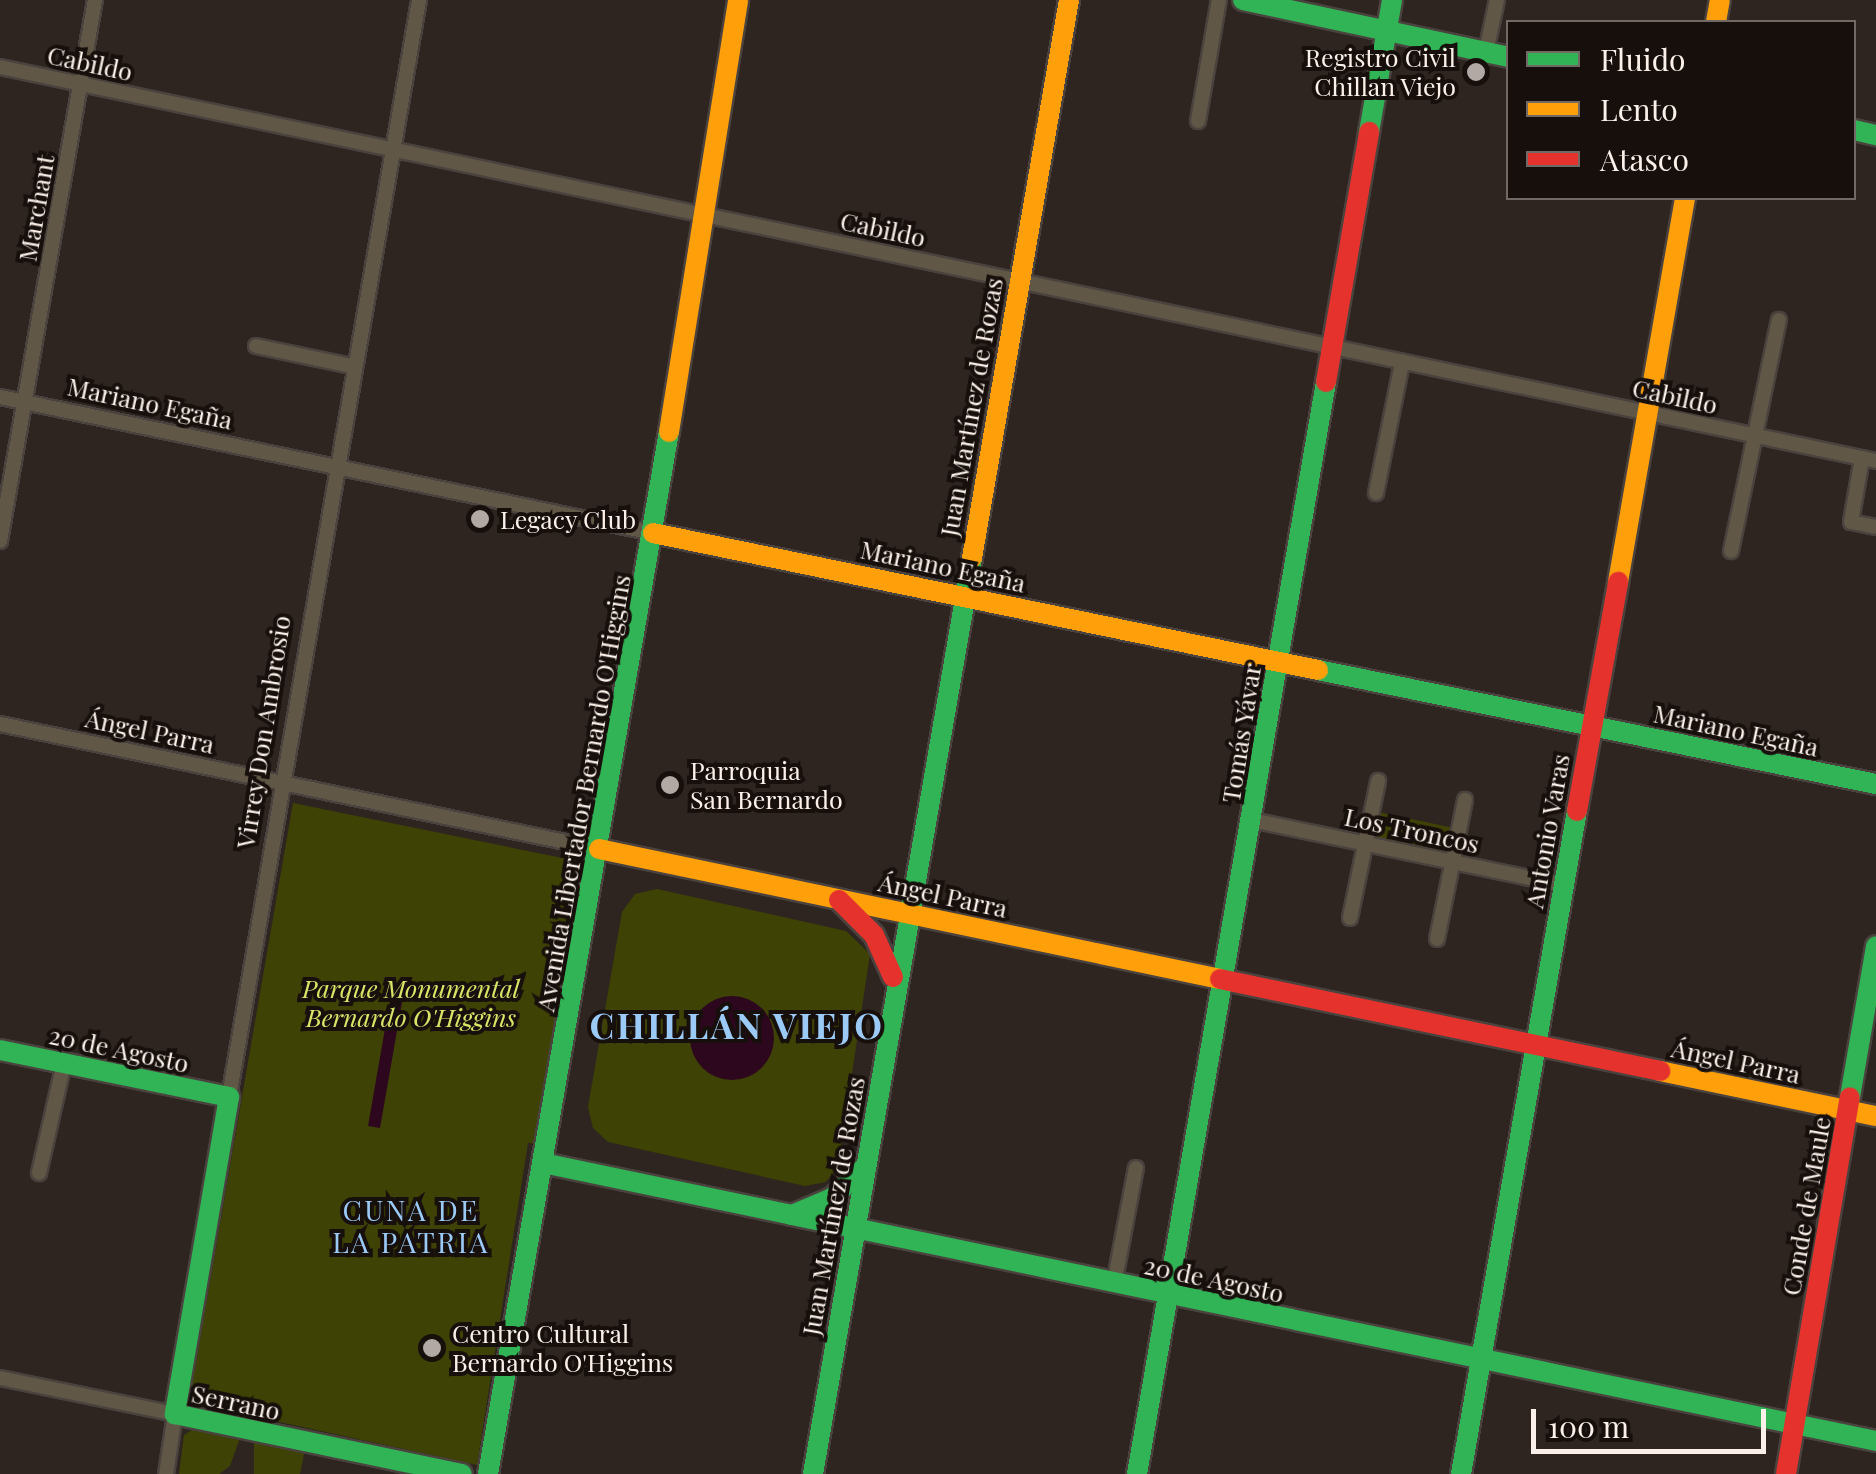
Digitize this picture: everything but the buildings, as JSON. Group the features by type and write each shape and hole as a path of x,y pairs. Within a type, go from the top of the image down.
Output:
{"street":[{"name":"Marchant","path":"0,542 95,0"},
{"name":"Virrey Don Ambrosio","path":"166,1474 333,466 418,0"},
{"name":"Avenida Libertador Bernardo O'Higgins","path":"488,1474 653,533 738,0"},
{"name":"Juan Martínez de Rozas","path":"812,1474 856,1230 906,912 1069,0"},
{"path":"1198,121 1220,0"},
{"path":"1243,0 1506,56"},
{"name":"Tomás Yávar","path":"1136,1474 1170,1296 1392,0"},
{"path":"1486,52 1497,0"},
{"name":"Cabildo","path":"0,67 1869,459"},
{"name":"Antonio Varas","path":"1461,1474 1533,1044 1685,200"},
{"path":"1731,552 1779,320"},
{"path":"256,346 352,366"},
{"path":"1376,493 1402,363"},
{"name":"Mariano Egaña","path":"0,398 1876,784"},
{"path":"1869,459 1851,522 1876,527"},
{"name":"Ángel Parra","path":"0,724 1876,1116"},
{"path":"1350,918 1378,781"},
{"path":"1437,938 1465,800"},
{"name":"Los Troncos","path":"1252,820 1562,885"},
{"path":"837,898 874,935 895,984"},
{"name":"Conde de Maule","path":"1786,1474 1876,946"},
{"name":"20 de Agosto","path":"0,1050 229,1096"},
{"path":"39,1173 64,1063"},
{"name":"20 de Agosto","path":"543,1163 1876,1441"},
{"path":"790,1216 832,1198 866,1166"},
{"path":"1114,1284 1136,1168"},
{"name":"Serrano","path":"0,1378 462,1474"}],"green space":[{"name":"Parque Monumental Bernardo O'Higgins","path":"293,803 587,863 539,1144 528,1143 477,1465 197,1404 191,1391"},
{"path":"1378,812 1454,828 1448,853 1374,837"},
{"path":"657,889 846,931 870,954 838,1166 826,1182 805,1186 608,1142 593,1128 588,1107 622,912 635,894"},
{"path":"198,1426 241,1435 230,1466 219,1474 179,1474 184,1435"},
{"path":"254,1438 305,1449 300,1474 254,1474"}],"shaded area":[{"path":"393,983 405,985 380,1128 368,1126"},
{"path":"732,996 748,999 762,1008 771,1022 771,1054 762,1068 748,1077 732,1080 716,1077 702,1068 693,1054 690,1038 693,1022 702,1008 716,999"}],"traffic: fast":[{"path":"1243,0 1506,57"},
{"path":"1369,132 1392,0"},
{"path":"1856,130 1876,135"},
{"path":"1137,1474 1326,382"},
{"path":"488,1474 669,432"},
{"path":"813,1474 972,558"},
{"path":"1318,670 1876,784"},
{"path":"1461,1474 1577,811"},
{"path":"1850,1097 1876,946"},
{"path":"0,1050 229,1097 175,1414 462,1474"},
{"path":"543,1163 1876,1441"},
{"path":"792,1215 832,1198 866,1166"}],"traffic: slow":[{"path":"669,432 738,0"},
{"path":"972,558 1069,0"},
{"path":"1716,20 1720,0"},
{"path":"1618,582 1685,200"},
{"path":"653,533 1318,670"},
{"path":"599,849 1220,979"},
{"path":"1660,1071 1876,1116"}],"traffic: jam":[{"path":"1326,382 1369,132"},
{"path":"1577,811 1618,582"},
{"path":"839,900 874,935 893,977"},
{"path":"1220,979 1660,1071"},
{"path":"1786,1474 1850,1097"}],"place":[{"name":"Registro Civil Chillan Viejo","path":"1476,72"},
{"name":"Legacy Club","path":"480,519"},
{"name":"Parroquia San Bernardo","path":"670,785"},
{"name":"Centro Cultural Bernardo O'Higgins","path":"432,1348"}],"district":[{"name":"CHILLÁN VIEJO","path":"737,1025"},
{"name":"CUNA DE LA PATRIA","path":"411,1226"}]}
